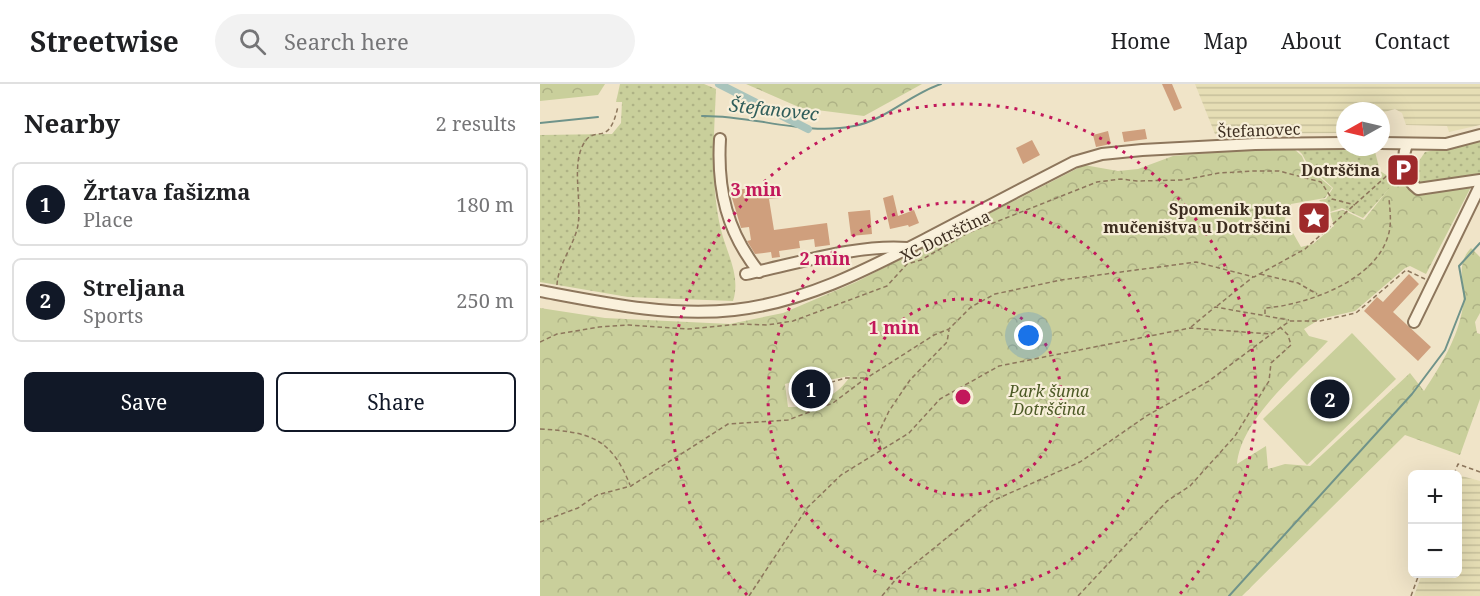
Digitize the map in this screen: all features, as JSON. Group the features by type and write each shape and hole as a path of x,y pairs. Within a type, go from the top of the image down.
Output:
{"street":[{"path":"1390,143 1446,144 1480,135"},
{"path":"720,139 719,173 726,214 744,253 759,272"},
{"name":"Štefanovec","path":"540,291 629,308 692,312 733,310 779,303 815,292 908,248 1074,162 1102,154 1255,144 1336,143"},
{"path":"1407,144 1405,167 1410,182 1418,189 1480,180"},
{"path":"1414,322 1480,186"},
{"name":"Štefanovec","path":"746,274 834,256 894,247 908,248"}],"path":[{"path":"559,295 557,276 573,243 578,225 580,156 588,139 609,131 614,125 618,106"},
{"name":"XC Dotrščina","path":"540,342 556,334 600,327 629,325 688,329 741,324 767,325 793,321 887,286 907,264 921,260 968,233 1097,182 1121,179 1137,182 1183,180 1219,173 1279,171 1322,182 1332,199 1356,205"},
{"path":"1190,328 1254,276 1305,249 1390,172 1410,182"},
{"path":"1265,314 1265,308 1298,303 1318,294 1328,293 1356,279 1382,249 1388,237 1389,199"},
{"path":"540,522 578,508 597,495 631,486 728,424 788,420 833,403 866,378 934,335 949,329 972,307 995,294 1061,280 1196,262 1254,276"},
{"path":"1215,307 1265,314 1290,321 1320,321 1356,313 1406,270 1432,282"},
{"path":"1260,273 1298,283 1318,294"},
{"path":"882,596 896,579 992,501 1080,462 1148,415 1209,381 1290,321"},
{"path":"1078,596 1167,501 1190,486 1235,436 1269,381 1270,363 1291,345 1288,335 1280,327"},
{"path":"749,596 807,508 841,475 909,433 940,399 999,366 1190,328 1271,334"},
{"path":"881,450 878,434 889,411 910,380 947,342 949,329"},
{"path":"808,413 803,397 819,391 818,386 846,378 866,378"},
{"path":"540,429 568,431 602,442 619,460 631,486"},
{"path":"1456,470 1458,464 1480,472"},
{"path":"1411,596 1417,578"}],"shaded area":[{"path":"1195,84 1480,84 1480,125 1449,132 1447,126 1406,125 1402,113 1395,109 1390,110 1390,102 1336,102 1336,133 1215,134"},
{"path":"1462,476 1480,481 1480,596 1414,596 1421,578 1462,578"}],"green space":[{"path":"540,84 605,84 598,95 540,101"},
{"path":"620,84 704,84 716,89 715,195 721,230 734,274 733,301 628,297 540,282 540,135 612,134 621,123 622,102 616,102"},
{"path":"746,84 922,84 864,116 801,108"},
{"path":"1480,142 1480,177 1419,185 1413,177 1413,170 1425,152"},
{"path":"1293,145 1336,147 1336,156 1376,156 1380,171 1396,181 1363,218 1342,208 1330,212 1319,200 1326,199 1333,188 1308,165"},
{"name":"Park šuma Dotrščina","path":"1265,148 1294,149 1302,156 1306,166 1332,188 1325,198 1291,204 1285,219 1301,247 1313,244 1334,226 1330,213 1343,210 1364,220 1390,187 1401,181 1417,192 1470,184 1471,187 1426,274 1410,266 1405,268 1355,311 1320,319 1304,329 1309,336 1328,341 1287,382 1260,414 1241,447 1237,464 1266,446 1268,469 1285,464 1310,466 1410,373 1424,391 1453,340 1461,318 1464,298 1462,268 1471,248 1480,257 1480,313 1475,322 1477,333 1480,334 1480,399 1460,455 1405,435 1242,596 540,596 540,308 605,318 730,324 783,313 856,282 1084,165 1118,171 1138,169 1173,156","holes":["820,374 828,380 850,376 838,390 823,400 806,406 788,407 785,384"]},
{"path":"1352,333 1396,379 1307,465 1263,419"}],"building":[{"path":"1162,84 1172,84 1182,108 1174,111"},
{"path":"1145,129 1147,139 1124,142 1122,132"},
{"path":"1108,131 1111,144 1096,147 1093,135"},
{"path":"1032,140 1040,155 1023,164 1016,148"},
{"path":"778,184 780,198 769,199 774,230 827,223 830,245 815,247 814,239 799,241 800,248 779,251 780,257 772,258 771,252 755,254 747,241 751,240 749,227 741,228 730,191"},
{"path":"893,195 898,216 914,210 919,223 909,227 908,225 890,229 883,198"},
{"path":"870,210 872,234 851,236 848,212"},
{"path":"1409,274 1419,284 1393,312 1431,347 1418,361 1364,311 1377,297 1383,302"}],"waterway":[{"path":"719,84 808,129"},
{"name":"Štefanovec","path":"702,116 816,129 854,126 877,118 941,84"},
{"name":"Štefanovec","path":"540,123 598,117"},
{"path":"1229,596 1412,394 1445,350 1465,299 1459,266 1480,243"}],"place":[{"name":"Dotrščina","path":"1403,170"},
{"name":"Spomenik puta mučeništva u Dotrščini","path":"1314,218"},
{"name":"Žrtava fašizma","path":"811,389"},
{"name":"Streljana","path":"1330,399"}]}
